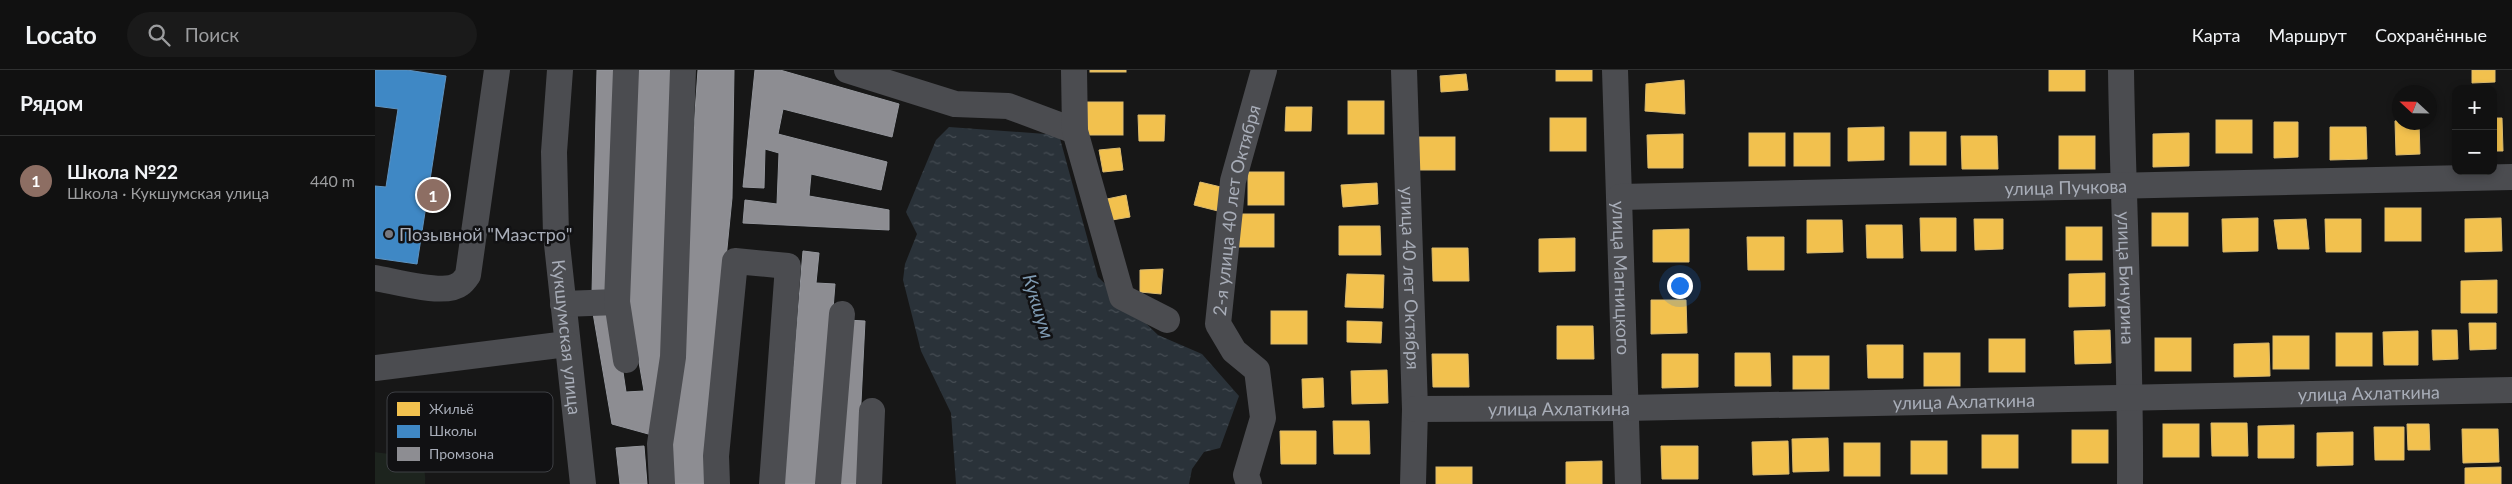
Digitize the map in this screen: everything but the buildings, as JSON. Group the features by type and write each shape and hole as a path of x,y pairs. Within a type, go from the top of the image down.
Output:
{"street":[{"path":"375,278 425,287 447,288 459,285 468,275 497,70"},
{"name":"Кукшумская улица","path":"560,70 555,152 556,235 583,484"},
{"path":"626,70 617,302 626,360"},
{"path":"662,484 660,444 673,357 683,70"},
{"path":"847,70 898,78 955,104 1008,106 1075,131"},
{"path":"1074,70 1075,131 1122,297 1167,320"},
{"name":"2-я улица 40 лет Октября","path":"1249,484 1246,475 1263,418 1257,370 1234,351 1218,324 1233,181 1264,70"},
{"name":"улица 40 лет Октября","path":"1404,70 1415,409 1413,484"},
{"name":"улица Магницкого","path":"1615,70 1628,484"},
{"name":"улица Бичурина","path":"2121,70 2123,186 2131,397 2131,484"},
{"name":"улица Пучкова","path":"1620,197 2512,177"},
{"path":"717,484 716,456 735,261 788,266 772,484"},
{"path":"563,304 617,302"},
{"path":"828,484 841,314"},
{"path":"375,368 567,344"},
{"name":"улица Ахлаткина","path":"1415,409 1626,408 2512,390"},
{"path":"869,484 872,411"}],"shaded area":[{"path":"375,452 387,453 387,472 424,472 425,474 425,484 375,484"}],"water":[{"name":"Кукшум","path":"949,127 1059,135 1098,277 1158,335 1202,354 1239,396 1220,448 1204,452 1192,469 1189,484 956,484 951,413 921,351 903,280 905,264 917,234 906,212 936,140"}],"place":[{"name":"Школа №22","path":"433,195"},
{"name":"Позывной \"Маэстро\"","path":"389,234"}]}
